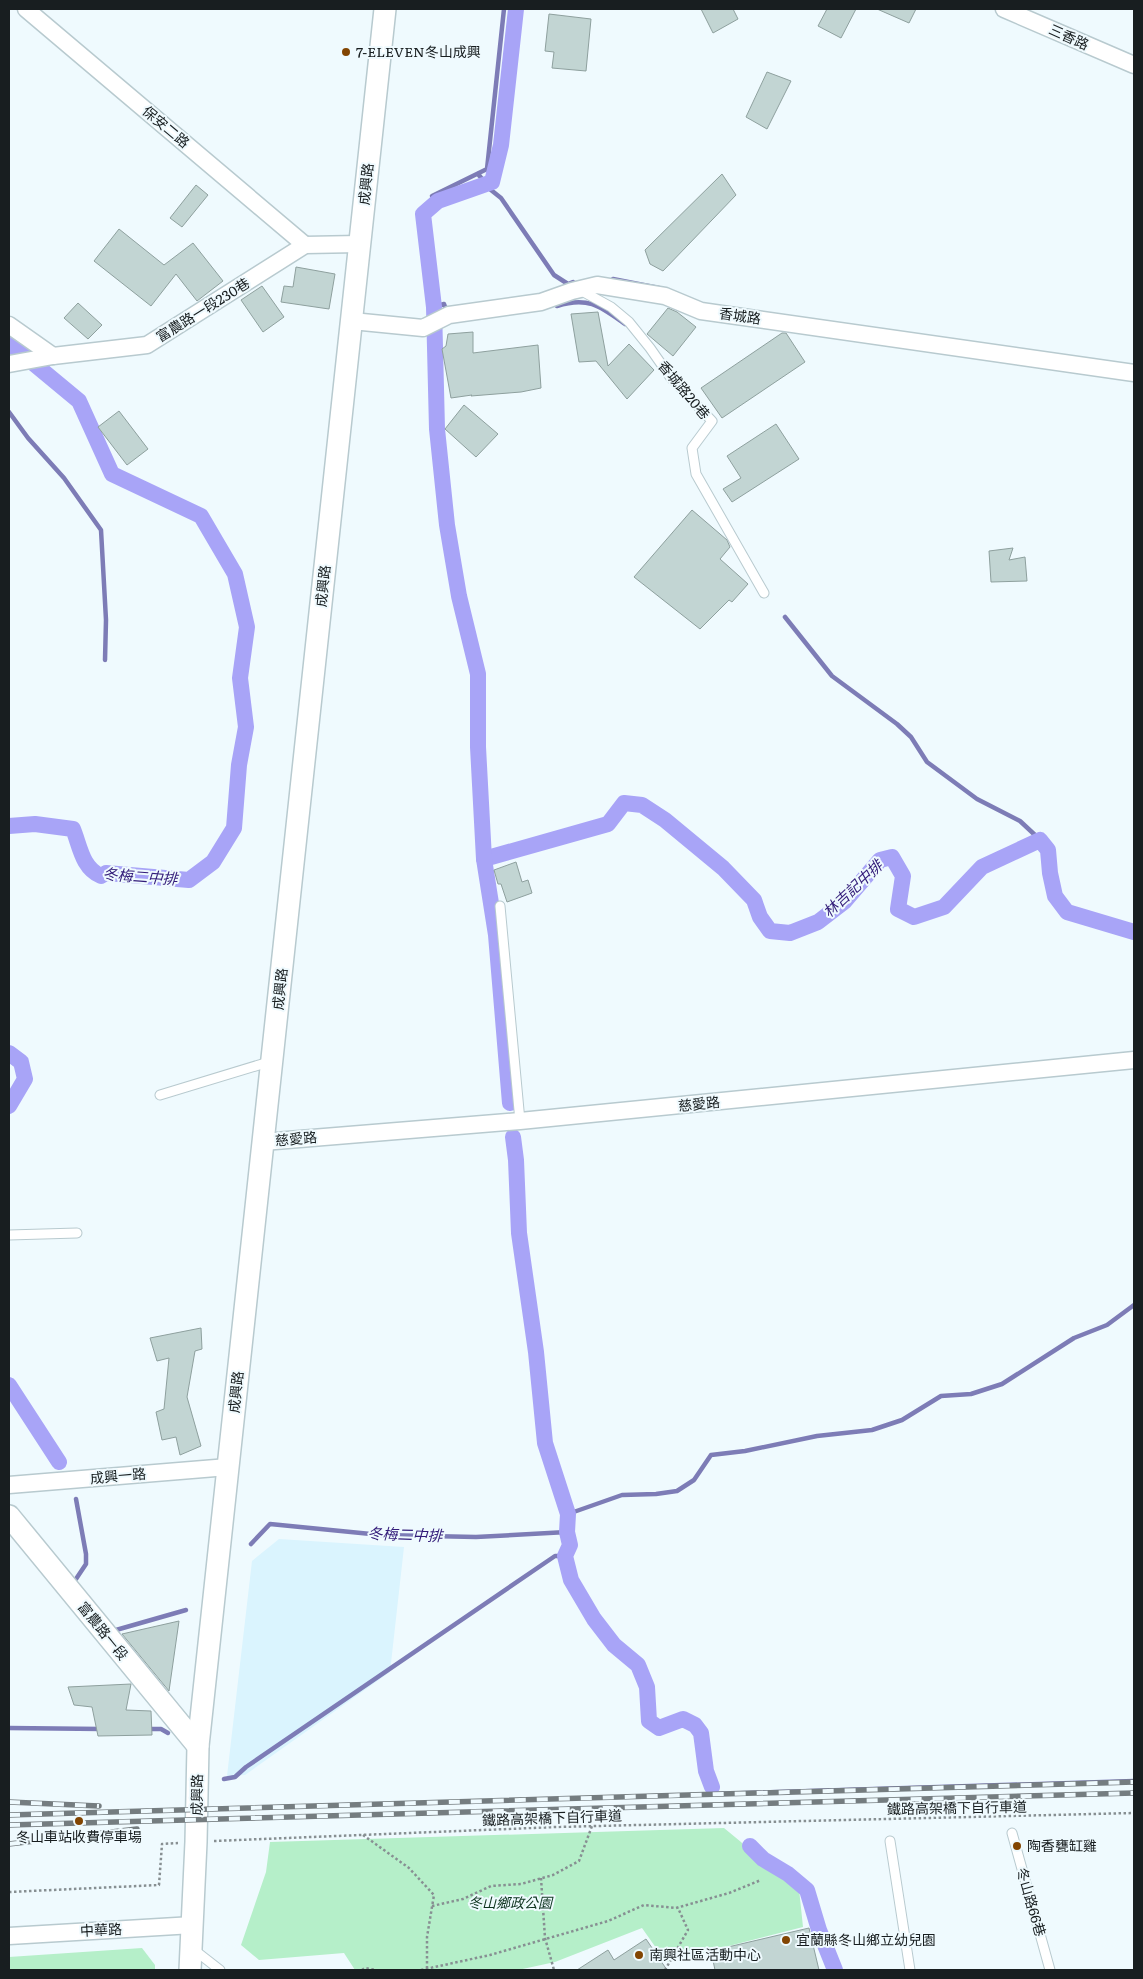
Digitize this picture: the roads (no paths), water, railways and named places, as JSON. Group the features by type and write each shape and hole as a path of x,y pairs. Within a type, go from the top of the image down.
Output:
{"street":[{"name":"保安二路","path":"26,9 305,245"},
{"name":"成興路","path":"190,1970 198,1746 385,9"},
{"name":"三香路","path":"1004,9 1134,65"},
{"path":"305,245 359,244"},
{"name":"富農路一段230巷","path":"9,364 53,356 148,345 305,245"},
{"name":"香城路","path":"352,321 423,328 449,315 541,302 597,285 613,286 665,296 701,310 1134,373"},
{"path":"9,324 53,356"},
{"name":"慈愛路","path":"263,1142 520,1121 1134,1060"},
{"name":"成興一路","path":"9,1485 228,1467"},
{"name":"富農路一段","path":"9,1516 198,1746"},
{"name":"中華路","path":"9,1936 192,1925"}],"lane":[{"name":"香城路20巷","path":"580,290 611,307 628,322 650,348 671,378 712,421 692,448 696,474 764,593"},
{"path":"500,906 520,1121"},
{"path":"160,1095 272,1061"},
{"path":"9,1235 77,1233"},
{"name":"冬山路66巷","path":"1012,1833 1050,1970"},
{"path":"890,1841 910,1970"},
{"path":"191,1948 220,1970"}],"waterway":[{"path":"432,196 487,169 504,9"},
{"path":"510,1103 496,935 484,859 478,747 478,674 459,596 447,525 437,429 434,307 423,214 438,201 492,182 501,145 516,9"},
{"path":"478,174 491,190 501,198 554,275 568,284 573,282"},
{"path":"613,279 659,288"},
{"path":"557,306 577,302 593,304 625,324"},
{"path":"434,307 444,304 446,309"},
{"path":"9,343 79,401 112,474 201,516 235,574 247,627 240,678 246,727 239,765 234,828 213,862 189,880 106,873 101,876 90,868 86,862 73,829 35,824 9,826"},
{"path":"9,412 28,438 64,478 101,530 106,620 105,660"},
{"path":"785,617 832,676 897,724 911,737 927,762 977,799 1020,821 1035,835"},
{"name":"林吉記中排","path":"484,859 608,824 624,803 642,805 665,820 723,868 754,900 760,917 770,931 790,933 818,922 844,902 880,860 892,857 903,876 898,909 914,917 944,907 982,867 1040,840 1048,850 1055,896 1067,912 1134,932"},
{"name":"冬梅二中排","path":"9,1053 21,1062 25,1079 9,1106"},
{"path":"513,1137 516,1160 519,1233 536,1352 545,1443 568,1514 567,1532 570,1545 565,1556 571,1580 594,1619 614,1645 638,1665 647,1687 649,1721 659,1728 683,1719 695,1725 701,1733 706,1771 712,1787"},
{"path":"568,1514 622,1495 677,1491 694,1480 711,1455 745,1451 817,1436 872,1430 902,1420 941,1396 971,1394 1002,1384 1074,1338 1107,1325 1134,1305"},
{"name":"冬梅二中排","path":"9,1385 59,1462"},
{"name":"冬梅二中排","path":"76,1499 86,1554 86,1564 76,1579"},
{"name":"冬梅二中排","path":"251,1544 270,1524 381,1535 476,1537 567,1532"},
{"path":"224,1779 235,1777 246,1767 555,1556 565,1556"},
{"name":"冬梅二中排","path":"116,1630 186,1610"},
{"path":"9,1728 102,1729"},
{"path":"148,1729 161,1729 168,1733"},
{"path":"717,1794 1134,1781"},
{"path":"750,1846 763,1859 788,1874 807,1890 819,1930 835,1970"}],"railway":[{"path":"9,1815 1134,1782"},
{"path":"9,1825 1134,1793"},
{"path":"9,1802 99,1806"},
{"path":"9,1844 137,1829"}],"place":[{"name":"7-ELEVEN冬山成興","path":"346,52"},
{"name":"冬山車站收費停車場","path":"79,1821"},
{"name":"陶香甕缸雞","path":"1017,1846"},
{"name":"宜蘭縣冬山鄉立幼兒園","path":"786,1940"},
{"name":"南興社區活動中心","path":"639,1955"}],"park label":[{"name":"冬山鄉政公園","path":"510,1903"}]}
